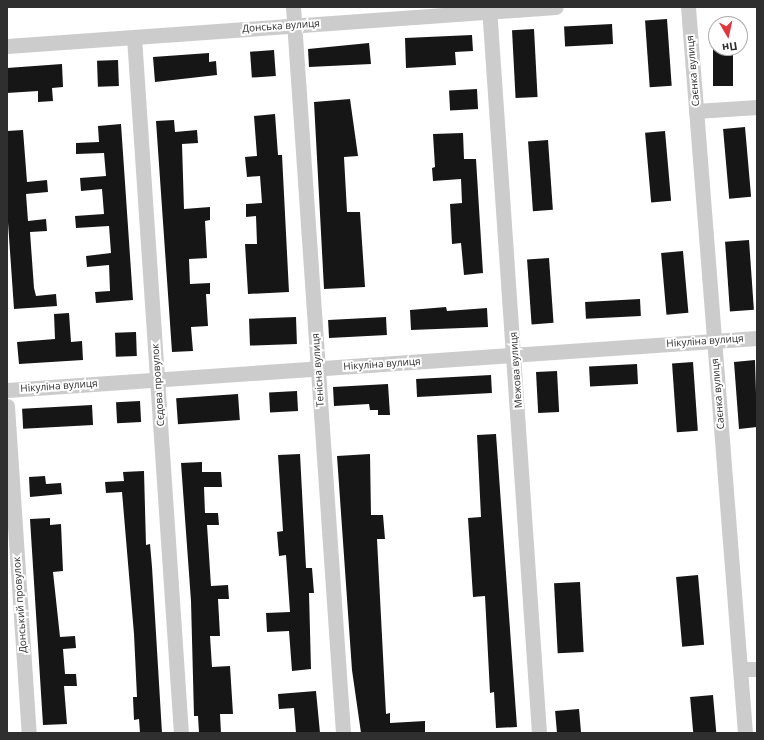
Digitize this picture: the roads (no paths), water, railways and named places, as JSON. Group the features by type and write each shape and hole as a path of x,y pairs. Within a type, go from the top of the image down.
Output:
{"street":[{"name":"Тенісна вулиця","path":"293,7 343,733"},
{"name":"Донська вулиця","path":"7,46 489,9 556,7"},
{"name":"Саєнка вулиця","path":"688,7 745,733"},
{"name":"Межова вулиця","path":"489,9 515,355 539,733"},
{"name":"Сєдова провулок","path":"134,37 181,733"},
{"path":"696,111 757,107"},
{"name":"Нікуліна вулиця","path":"7,390 757,338"},
{"name":"Донський провулок","path":"7,406 28,733"},
{"path":"740,669 757,669"}]}
